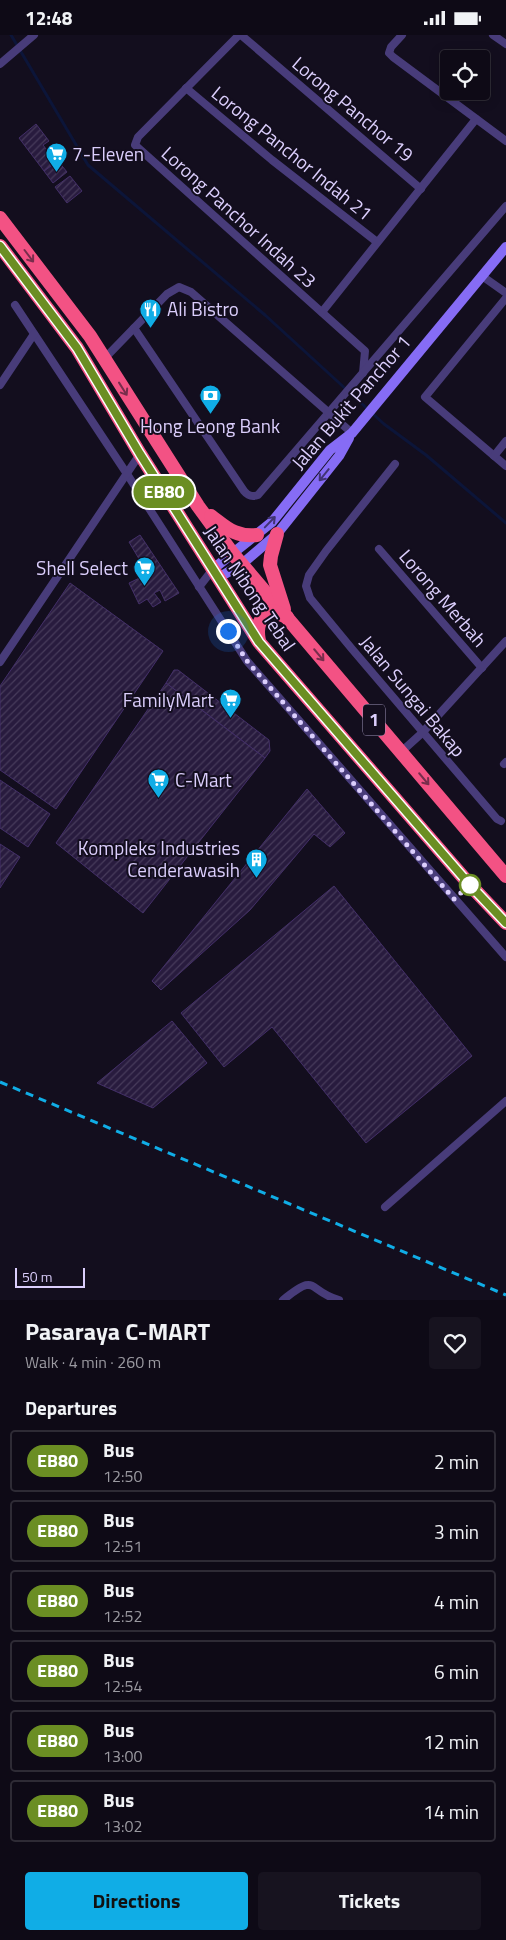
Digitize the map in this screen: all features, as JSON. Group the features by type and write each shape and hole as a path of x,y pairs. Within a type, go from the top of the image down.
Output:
{"highway":[{"name":"Jalan Nibong Tebal","path":"0,218 90,336 198,506 238,559 506,876"},
{"name":"Jalan Nibong Tebal","path":"0,246 77,348 140,454 259,642 506,923"},
{"path":"198,506 232,531 244,536 256,535"},
{"path":"276,534 270,565 287,617"},
{"path":"259,642 258,624 262,618 274,611 287,617"}],"street":[{"path":"0,65 34,35"},
{"path":"186,89 240,35"},
{"name":"Lorong Panchor 19","path":"240,35 421,189"},
{"path":"402,35 391,47 389,53 506,141"},
{"path":"493,35 506,44"},
{"name":"Lorong Panchor Indah 23","path":"186,89 138,137 135,145 365,351 363,373"},
{"name":"Lorong Panchor Indah 21","path":"186,89 272,160 377,242"},
{"path":"322,312 476,119"},
{"name":"Jalan Bukit Panchor 1","path":"134,328 244,491 249,496 258,495 506,206"},
{"name":"Jalan Bukit Panchor 1","path":"216,573 238,559 256,535 272,522 330,450 352,433 506,247"},
{"path":"482,276 506,293"},
{"path":"104,359 168,294 180,287 191,292 352,433 338,456 276,534 238,559"},
{"path":"506,298 425,397 506,466"},
{"path":"15,305 127,474 247,661 506,957"},
{"path":"0,385 34,335"},
{"path":"494,456 506,441"},
{"path":"0,662 140,454"},
{"name":"Jalan Sungai Bakap","path":"395,464 326,551 309,575 306,586 310,597 422,733 497,819 501,821"},
{"name":"Lorong Merbah","path":"379,549 482,668"},
{"path":"198,587 216,573"},
{"path":"401,752 422,733 506,641"},
{"path":"384,1207 506,1101"},
{"path":"283,1300 306,1284 311,1285 330,1298 339,1300"}],"building":[{"path":"36,124 49,141 43,145 56,162 44,171 19,138"},
{"path":"58,161 67,172 53,183 44,171"},
{"path":"70,176 82,191 67,203 55,187"},
{"path":"140,535 179,593 165,601 160,590 154,593 161,602 153,607 147,599 139,604 129,583 148,574 129,542"},
{"path":"70,583 163,651 56,809 0,770 0,686"},
{"path":"174,670 178,670 269,740 270,751 265,758 166,683"},
{"name":"C-Mart","path":"166,683 265,758 143,913 56,843"},
{"path":"0,780 50,814 28,847 0,828"},
{"name":"Kompleks Industries Cenderawasih","path":"307,789 345,833 330,847 314,834 250,910 161,990 152,981"},
{"path":"0,844 20,857 0,888"},
{"path":"334,886 472,1056 366,1143 272,1027 224,1067 181,1013"},
{"path":"172,1021 207,1063 153,1108 97,1083"}],"waterway":[{"path":"11,35 88,165 265,315 384,424 426,455 506,523"}],"railway":[{"path":"0,1082 506,1295"}],"bus line":[{"name":"EB80","path":"0,246 77,348 140,454 259,642 470,885 506,923"}],"place":[{"name":"7-Eleven","path":"56,173"},
{"name":"Ali Bistro","path":"151,328"},
{"name":"Hong Leong Bank","path":"210,414"},
{"name":"Shell Select","path":"144,587"},
{"name":"FamilyMart","path":"230,719"},
{"name":"C-Mart","path":"159,799"},
{"name":"Kompleks Industries Cenderawasih","path":"256,878"}],"route":[{"path":"228,631 247,661 324,747 454,899 470,885"}]}
